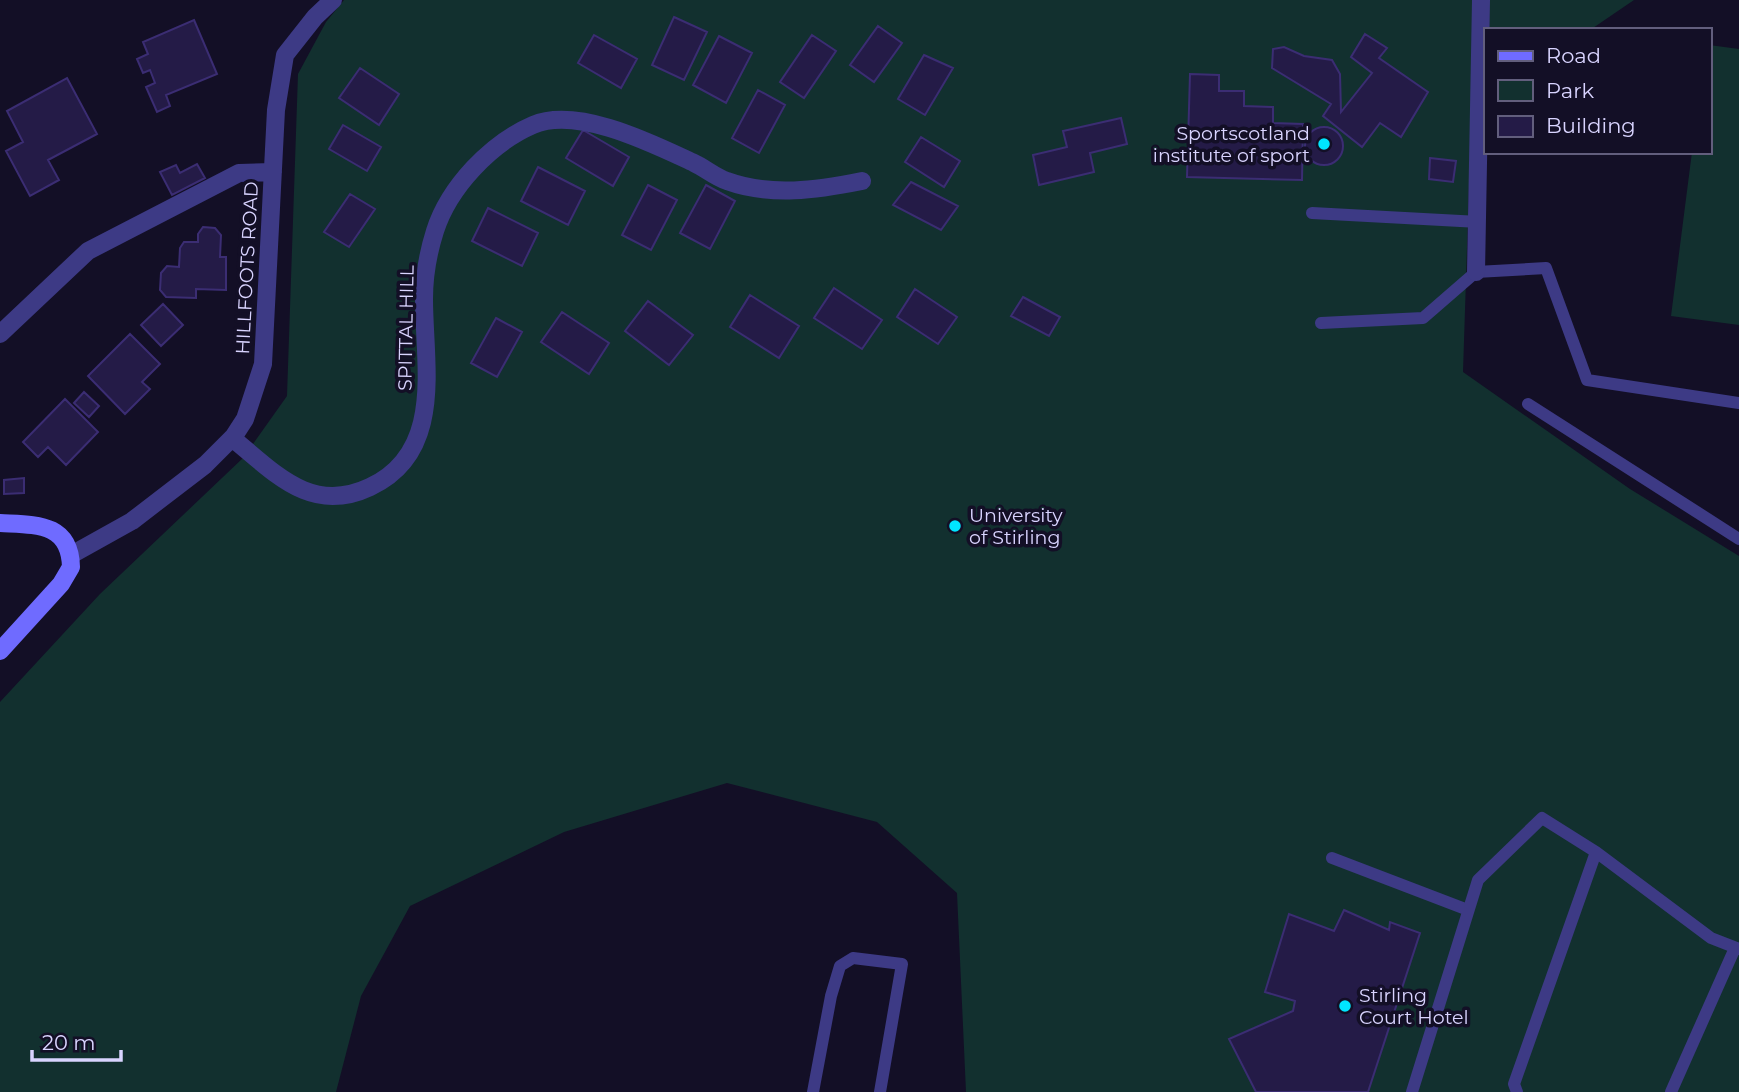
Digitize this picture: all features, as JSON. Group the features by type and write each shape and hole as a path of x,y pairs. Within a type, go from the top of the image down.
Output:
{"main road":[{"path":"0,523 50,528 65,540 71,555 71,567 61,584 0,651"}],"street":[{"name":"HILLFOOTS ROAD","path":"71,555 132,520 205,465 232,438 245,419 263,364 276,110 285,55 314,17 333,0"},
{"path":"1476,272 1481,0"},
{"name":"SPITTAL HILL","path":"232,438 298,490 323,496 354,494 382,481 408,459 418,439 425,410 425,382 429,371 424,298 427,264 436,228 452,196 481,161 506,140 536,124 571,120 597,124 696,163 725,181 750,187 807,192 862,181"},
{"path":"0,334 88,251 239,173 273,172"}],"lane":[{"path":"1312,213 1479,222"},
{"path":"1321,323 1423,318 1476,272 1546,268 1587,380 1739,404"},
{"path":"1528,404 1739,539"},
{"path":"1412,1092 1478,880 1542,818 1596,852 1711,938 1737,948 1671,1092"},
{"path":"1517,1092 1514,1084 1596,852"},
{"path":"1332,858 1468,910"},
{"path":"813,1092 831,996 841,966 853,958 902,964 880,1092"}],"green space":[{"name":"University of Stirling","path":"344,0 1475,0 1463,372 1630,489 1739,556 1739,1092 966,1092 957,893 877,822 727,783 564,832 410,906 361,996 336,1092 0,1092 0,702 100,594 243,458 287,396 298,74 326,22"},
{"path":"1488,0 1634,0 1593,28 1486,28"},
{"path":"1711,45 1739,49 1739,325 1671,316 1692,154 1711,154"}],"building":[{"path":"674,17 707,32 684,80 652,65"},
{"path":"194,20 217,74 166,95 170,106 157,112 146,87 155,83 150,70 143,73 137,59 148,54 143,42"},
{"path":"878,26 902,43 874,82 850,65"},
{"path":"1365,34 1387,48 1379,58 1428,92 1401,137 1380,123 1362,147 1323,116 1331,104 1272,68 1273,49 1284,47 1304,56 1332,60 1340,74 1341,112 1372,73 1351,57"},
{"path":"594,35 637,59 621,88 578,63"},
{"path":"812,35 836,51 804,98 780,82"},
{"path":"719,36 752,53 726,103 693,85"},
{"path":"924,55 953,68 925,115 898,99"},
{"path":"360,68 399,94 379,125 339,98"},
{"path":"1190,74 1219,75 1219,91 1244,91 1244,106 1273,107 1273,123 1303,124 1302,180 1187,177"},
{"path":"67,78 97,134 48,160 59,180 30,196 6,151 23,142 7,111"},
{"path":"758,90 785,105 759,153 732,138"},
{"path":"1121,118 1127,144 1090,153 1094,172 1039,185 1033,155 1067,147 1063,131"},
{"path":"343,125 381,147 367,171 329,149"},
{"name":"Sportscotland institute of sport","path":"1324,127 1338,132 1343,146 1338,160 1324,165 1310,160 1305,146 1310,132"},
{"path":"583,130 629,157 613,186 566,158"},
{"path":"921,137 960,161 944,187 905,162"},
{"path":"1430,158 1456,161 1453,182 1429,179"},
{"path":"197,164 205,178 172,195 160,172 176,165 180,173"},
{"path":"538,167 585,191 568,225 521,201"},
{"path":"911,182 958,206 941,230 893,205"},
{"path":"648,185 677,200 651,250 622,235"},
{"path":"706,185 735,201 710,249 680,233"},
{"path":"350,194 375,209 349,247 324,232"},
{"path":"488,208 538,233 522,266 472,241"},
{"path":"203,227 215,228 221,235 220,257 226,257 226,290 196,289 196,298 166,297 160,290 161,273 167,266 179,267 180,248 184,242 198,242 198,234"},
{"path":"834,288 882,320 862,349 814,318"},
{"path":"915,289 957,317 938,344 897,317"},
{"path":"750,295 799,326 779,358 730,327"},
{"path":"1023,297 1060,317 1049,336 1011,316"},
{"path":"648,301 693,335 669,365 625,331"},
{"path":"163,304 183,325 161,346 141,325"},
{"path":"562,312 609,343 589,374 541,342"},
{"path":"496,318 522,332 497,377 471,363"},
{"path":"130,334 160,364 142,382 150,389 125,414 88,376"},
{"path":"84,392 99,406 89,417 74,403"},
{"path":"65,399 98,432 66,465 48,447 38,457 23,442"},
{"path":"24,478 24,493 4,494 4,480"},
{"name":"Stirling Court Hotel","path":"1344,910 1389,930 1390,922 1420,933 1368,1092 1256,1092 1229,1039 1293,1011 1295,1001 1265,992 1289,914 1334,931"}],"place":[{"name":"Sportscotland institute of sport","path":"1324,144"},
{"name":"University of Stirling","path":"955,526"},
{"name":"Stirling Court Hotel","path":"1345,1006"}]}
